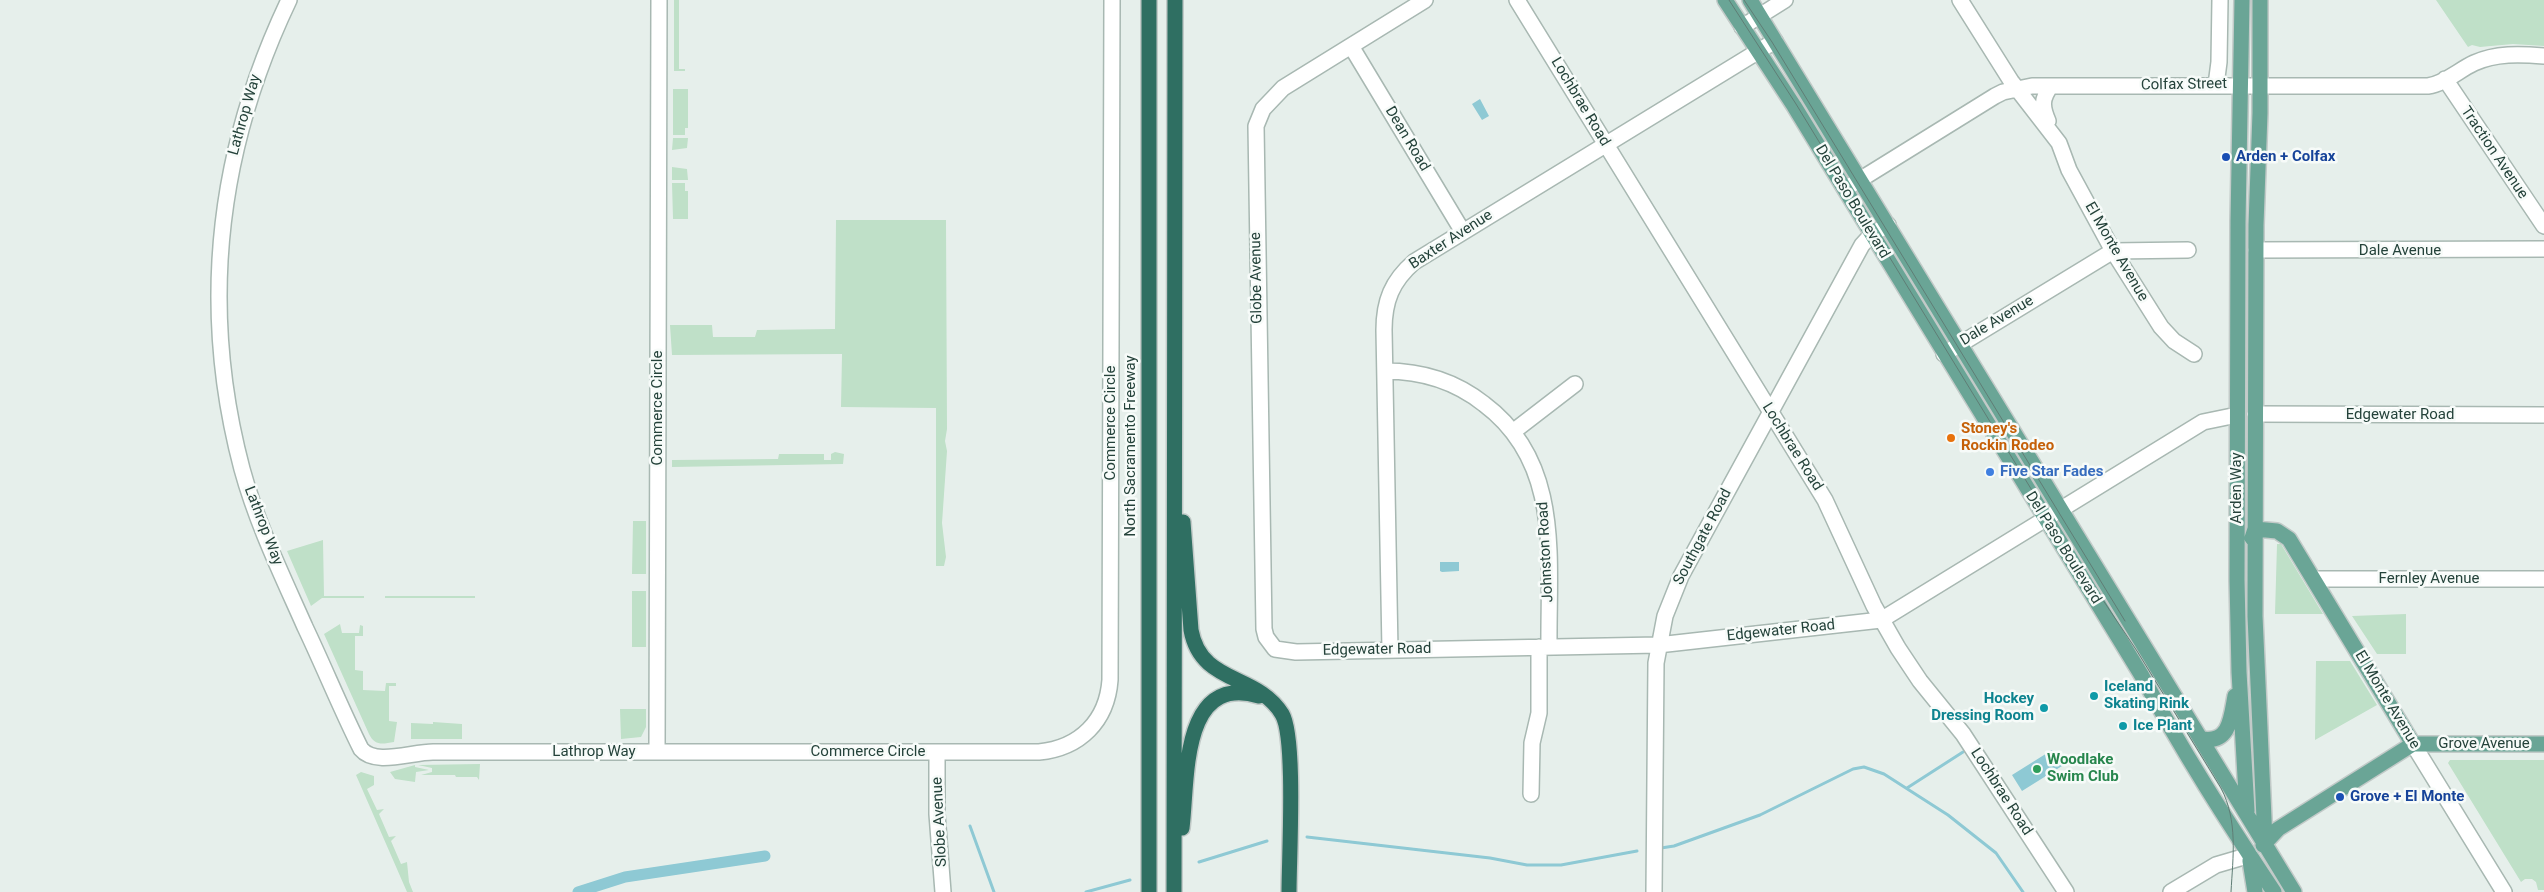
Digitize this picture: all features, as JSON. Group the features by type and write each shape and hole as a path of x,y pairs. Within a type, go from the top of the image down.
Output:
{"highway":[{"name":"North Sacramento Freeway","path":"1149,0 1149,892"},
{"path":"1175,0 1175,892"},
{"path":"1174,385 1192,637 1200,654 1213,668 1255,688 1270,699 1284,716 1289,739 1288,888"},
{"path":"1175,892 1192,736 1199,716 1212,702 1229,695 1247,694 1270,699"}],"main road":[{"name":"Del Paso Boulevard","path":"1725,0 1845,189 2142,676 2173,735 2250,855 2265,885 2274,892"},
{"name":"Del Paso Boulevard","path":"1750,0 2294,892"},
{"name":"Arden Way","path":"2242,0 2242,84 2238,222 2237,609 2247,813 2255,892"},
{"name":"Arden Way","path":"2260,0 2256,250 2256,635 2265,843 2265,885"},
{"name":"El Monte Avenue","path":"2256,529 2286,535 2413,744"},
{"path":"2237,609 2245,587 2249,546 2256,529"},
{"path":"2202,739 2218,739 2227,730 2239,672"},
{"path":"2250,855 2278,829 2413,744"},
{"name":"Grove Avenue","path":"2413,744 2544,744"}],"street":[{"name":"Lathrop Way","path":"289,0 256,75 245,108 228,182 219,266 221,358 232,426 256,514 356,739 366,754 379,758 433,752 657,752"},
{"name":"Commerce Circle","path":"659,0 657,752 1026,752 1061,748 1088,732 1105,708 1109,693 1112,0"},
{"name":"Globe Avenue","path":"1270,644 1264,629 1254,136 1260,113 1276,94 1425,0"},
{"name":"Lochbrae Road","path":"1518,0 1837,523 1881,620 1920,681 1963,734 2066,892"},
{"path":"1742,27 1785,0"},
{"name":"El Monte Avenue","path":"1960,0 2016,88 2054,136"},
{"path":"2216,85 2219,62 2220,0"},
{"name":"Baxter Avenue","path":"1390,650 1384,316 1394,285 1414,262 1605,143 1775,41"},
{"name":"Dean Road","path":"1350,46 1463,232"},
{"name":"Colfax Street","path":"1845,189 1994,96 2016,88 2242,84 2428,86 2474,63 2491,57 2520,54 2544,56"},
{"name":"Traction Avenue","path":"2445,79 2544,226"},
{"name":"El Monte Avenue","path":"2051,86 2044,96 2042,106 2069,170 2113,251 2161,327 2174,341 2194,354"},
{"name":"Southgate Road","path":"1654,892 1654,680 1658,645 1665,616 1681,576 1862,245 1872,234 1888,225"},
{"path":"2113,251 2188,250"},
{"name":"Dale Avenue","path":"2256,250 2544,250"},
{"name":"Dale Avenue","path":"1944,354 2113,251"},
{"name":"Johnston Road","path":"1385,370 1422,374 1453,385 1482,402 1514,430 1531,460 1546,504 1544,647 1539,713 1532,743 1531,794"},
{"path":"1514,430 1575,384"},
{"name":"Edgewater Road","path":"2255,414 2544,415"},
{"name":"Edgewater Road","path":"1270,644 1275,649 1290,652 1658,645 1881,620 2203,422 2237,415"},
{"name":"Fernley Avenue","path":"2314,579 2544,579"},
{"name":"El Monte Avenue","path":"2413,744 2504,892"},
{"name":"Slobe Avenue","path":"937,752 937,814 943,892"},
{"path":"2171,892 2216,865 2250,855"},
{"path":"942,874 948,892"}],"green space":[{"path":"674,0 679,0 679,69 685,69 685,71 674,71"},
{"path":"2436,0 2544,0 2544,46 2513,44 2480,47 2472,45 2468,47"},
{"path":"673,89 688,89 688,128 685,128 685,135 673,135"},
{"path":"673,138 688,138 687,148 672,150"},
{"path":"672,167 687,169 688,180 672,180"},
{"path":"672,183 685,183 685,191 688,191 688,219 673,219"},
{"path":"836,220 946,220 947,429 945,441 947,451 942,523 946,557 944,566 936,566 936,408 841,407 842,354 672,355 670,325 712,325 713,337 755,337 757,330 835,329"},
{"path":"835,452 844,454 843,464 672,467 672,460 778,459 779,454 824,454 824,460 831,460 831,454"},
{"path":"633,521 646,521 646,574 632,574"},
{"path":"323,540 324,596 364,596 364,598 322,598 311,606 287,551"},
{"path":"2277,544 2281,544 2323,614 2275,614"},
{"path":"632,591 646,591 646,647 632,647"},
{"path":"385,596 475,596 475,598 385,598"},
{"path":"2406,614 2406,654 2377,654 2352,616"},
{"path":"340,624 342,633 359,633 360,625 363,626 363,636 355,636 355,670 363,671 363,690 385,691 386,683 396,683 396,686 389,686 389,721 397,722 394,742 379,743 374,741 369,734 324,634"},
{"path":"2316,661 2350,661 2377,705 2315,740"},
{"path":"620,709 646,709 646,727 641,737 621,739"},
{"path":"433,722 462,724 462,739 411,739 411,723 433,724"},
{"path":"2450,760 2544,760 2544,890 2538,890 2536,882 2532,879 2525,879 2521,882 2448,763"},
{"path":"480,764 479,780 477,777 456,777 455,775 421,775 432,772 432,768 418,765"},
{"path":"415,765 415,767 429,770 416,772 415,782 395,779 390,772"},
{"path":"361,772 374,776 374,785 367,789 377,810 384,809 379,814 389,837 396,836 391,841 401,864 407,862 409,882 413,892 407,892 356,775"}],"water":[{"path":"1480,99 1489,116 1482,120 1472,104"},
{"path":"1440,562 1459,562 1459,571 1442,572 1440,571"},
{"path":"2052,750 2062,766 2022,791 2012,775"}],"waterway":[{"path":"1907,788 1963,752"},
{"path":"1661,848 1674,846 1760,815 1853,769 1864,767 1884,774 1948,815 1996,853 2023,892"},
{"path":"970,826 994,892"},
{"path":"1307,837 1490,858 1527,865 1561,865 1637,851"},
{"path":"1199,862 1267,841"},
{"path":"578,892 625,877 765,856"},
{"path":"1086,892 1130,880"}],"tram line":[{"path":"1729,0 1796,104 2058,533 2137,651 2221,788 2230,813 2232,826 2231,892"},
{"path":"1744,0 1772,42 2125,621"}],"place":[{"name":"Arden + Colfax","path":"2226,157"},
{"name":"Stoney's Rockin Rodeo","path":"1951,438"},
{"name":"Five Star Fades","path":"1990,472"},
{"name":"Iceland Skating Rink","path":"2094,696"},
{"name":"Hockey Dressing Room","path":"2044,708"},
{"name":"Ice Plant","path":"2123,726"},
{"name":"Woodlake Swim Club","path":"2037,769"},
{"name":"Grove + El Monte","path":"2340,797"}]}
